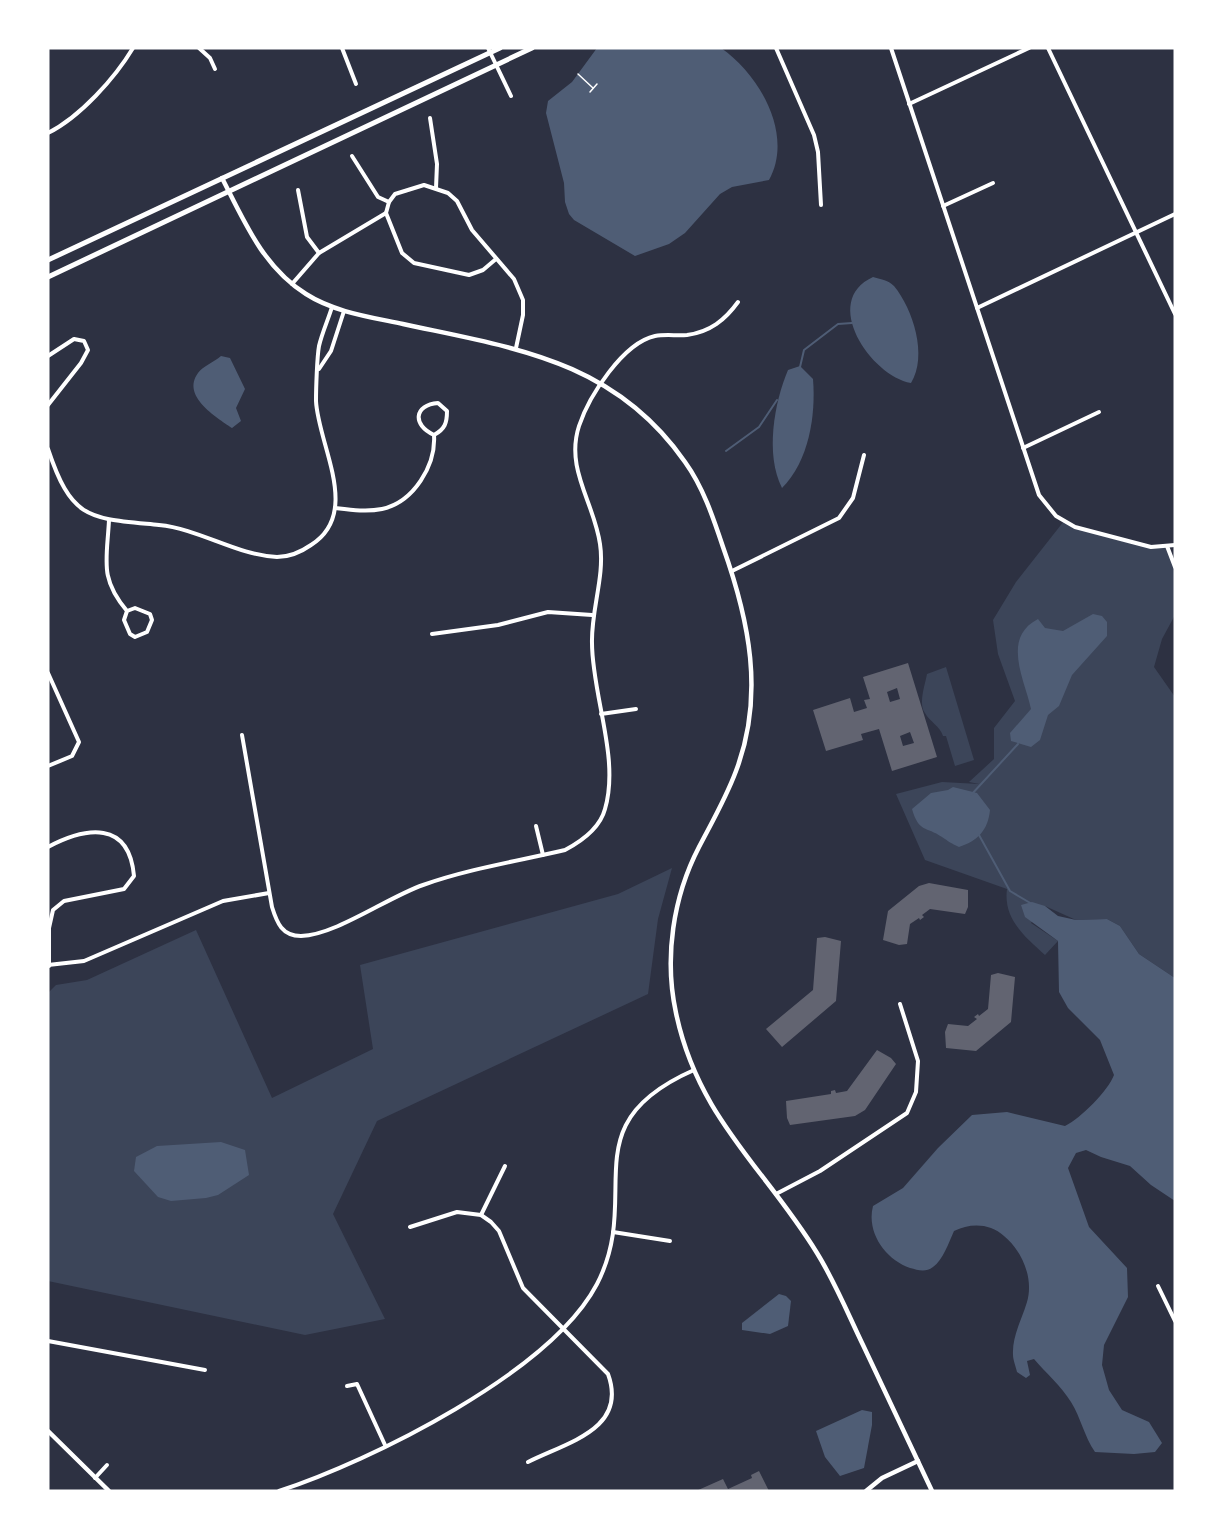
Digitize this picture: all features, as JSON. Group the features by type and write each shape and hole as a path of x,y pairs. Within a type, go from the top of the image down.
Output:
{"main road":[{"path":"48,260 500,48"},
{"path":"48,277 532,48"}],"street":[{"path":"48,133 65,125 113,77 133,48"},
{"path":"199,48 210,58 215,69"},
{"path":"342,48 357,84"},
{"path":"776,48 814,135 818,152 821,205"},
{"path":"891,48 1039,495 1056,516 1075,527 1151,547 1175,545"},
{"path":"909,104 1029,48"},
{"path":"1048,48 1175,314"},
{"path":"490,53 511,96"},
{"path":"430,118 437,164 436,188"},
{"path":"352,156 378,196 389,202"},
{"path":"222,178 256,245 292,284 307,296 344,311 516,348 563,363 603,383 649,419 685,462 710,508 744,612 751,650 752,689 749,723 743,751 730,787 685,879 676,914 672,945 675,1008 682,1039 694,1070 729,1136 817,1252 932,1491"},
{"path":"943,206 993,183"},
{"path":"496,259 483,270 469,275 414,263 402,253 386,213 389,202 395,194 424,185 436,188 457,201 472,231 514,279 523,300 523,315 516,348"},
{"path":"298,190 307,237 319,253"},
{"path":"292,284 319,253 386,213"},
{"path":"977,308 1175,214"},
{"path":"242,735 269,893 278,926 289,934 302,936 343,924 424,884 565,850 581,841 595,827 605,810 610,781 591,646 592,615 601,546 576,469 573,449 579,424 619,358 635,343 656,336 688,335 706,331 726,319 738,302"},
{"path":"48,449 58,478 70,500 85,513 109,520 175,526 259,555 280,557 299,553 316,542 329,525 336,508 335,487 316,403 319,347 333,307"},
{"path":"319,370 331,351 344,311"},
{"path":"48,356 74,339 84,341 88,350 81,363 48,405"},
{"path":"438,403 447,411 447,422 442,430 434,435 425,431 419,421 420,410 427,404 438,403"},
{"path":"1023,448 1099,412"},
{"path":"336,508 364,511 385,508 405,498 421,481 432,460 434,435"},
{"path":"732,571 839,518 853,498 864,454"},
{"path":"109,520 108,583 113,595 127,611"},
{"path":"1167,546 1175,567"},
{"path":"135,608 150,614 152,620 147,632 135,637 130,634 124,620 127,611 135,608"},
{"path":"432,634 498,625 548,612 592,615"},
{"path":"48,673 79,742 72,756 48,766"},
{"path":"601,714 636,710"},
{"path":"536,826 543,855"},
{"path":"48,847 95,830 113,836 127,847 134,876 124,889 64,901 53,910 49,928 49,965 84,961 223,901 269,893"},
{"path":"775,1195 820,1171 907,1113 916,1092 918,1061 900,1004"},
{"path":"279,1491 322,1477 477,1398 564,1329 583,1307 597,1283 613,1232 615,1160 624,1126 635,1109 651,1093 667,1082 694,1070"},
{"path":"481,1215 505,1166"},
{"path":"410,1227 457,1212 481,1215 499,1231 523,1288 608,1374 614,1389 613,1405 607,1418 597,1428 528,1462"},
{"path":"613,1232 670,1241"},
{"path":"1158,1286 1175,1321"},
{"path":"48,1341 205,1370"},
{"path":"347,1386 357,1384 385,1445"},
{"path":"48,1431 109,1491"},
{"path":"866,1491 882,1478 918,1461"},
{"path":"95,1478 107,1465"}],"path":[{"path":"578,74 593,88"},
{"path":"590,92 597,84"}],"shaded area":[{"path":"597,48 721,48 748,74 769,107 778,144 776,163 769,180 732,187 720,194 685,233 669,244 635,256 574,220 565,202 564,183 546,113 548,101 572,82"},
{"path":"873,277 887,281 894,286 912,320 916,333 918,360 911,383 881,367 867,353 857,336 851,319 851,303 858,288"},
{"path":"221,356 230,358 245,389 236,408 241,421 232,428 203,405 194,390 194,382 198,373"},
{"path":"800,366 813,379 812,422 799,465 782,488 774,460 775,413 788,370"},
{"path":"1064,521 1128,542 1167,546 1175,567 1175,615 1162,639 1154,667 1175,697 1175,978 1139,954 1120,926 1107,919 1076,920 1045,906 1031,923 1058,941 1045,955 1023,934 1012,918 1008,909 1007,889 925,860 896,794 942,782 979,784 969,782 994,759 994,728 1015,701 998,654 993,620 1016,582"},
{"path":"1093,614 1102,616 1107,622 1107,636 1072,675 1059,706 1048,715 1040,740 1031,747 1011,741 1010,733 1031,709 1018,660 1020,637 1027,627 1038,619 1045,628 1063,631"},
{"path":"946,667 974,760 955,766 946,736 943,736 940,729 927,716 922,705 927,674"},
{"path":"953,787 977,793 990,810 987,824 980,834 971,842 959,847 920,826 912,809 931,793"},
{"path":"672,868 658,919 648,994 377,1121 333,1214 385,1319 305,1335 48,1281 48,993 56,985 87,980 196,930 272,1098 373,1049 360,965 618,894"},
{"path":"1032,902 1045,906 1058,916 1076,920 1107,919 1120,926 1139,954 1175,978 1175,1201 1151,1185 1130,1166 1086,1150 1076,1153 1068,1168 1089,1227 1127,1268 1128,1297 1104,1345 1102,1365 1109,1390 1122,1410 1149,1422 1162,1443 1155,1452 1134,1454 1095,1452 1071,1402 1034,1359 1027,1361 1030,1375 1026,1378 1017,1372 1013,1348 1027,1302 1029,1284 1021,1257 1004,1236 986,1227 960,1228 954,1231 937,1264 930,1269 922,1270 910,1268 893,1259 880,1244 872,1226 873,1206 903,1188 938,1148 972,1115 1007,1112 1065,1126 1093,1104 1114,1075 1100,1040 1068,1008 1059,992 1058,941 1025,917 1021,905"},
{"path":"221,1142 245,1150 249,1175 218,1195 171,1201 158,1197 134,1171 136,1157 157,1146"},
{"path":"779,1294 791,1301 788,1326 770,1334 742,1330 742,1323"},
{"path":"862,1410 872,1412 872,1425 864,1468 840,1476 825,1457 816,1431"}],"building":[{"path":"908,663 937,757 892,771 879,729 861,734 863,740 826,751 813,710 850,698 854,712 867,708 864,700 870,699 863,677","holes":["897,688 900,699 890,702 887,692","910,732 914,743 903,746 900,736"]},
{"path":"929,883 968,890 968,907 965,914 930,909 922,915 924,917 920,920 919,918 910,924 907,944 899,945 883,940 888,911 919,886"},
{"path":"825,937 841,941 836,1001 782,1047 766,1029 813,990 817,938"},
{"path":"998,973 1015,977 1011,1022 976,1051 946,1048 945,1032 948,1024 968,1026 977,1019 974,1017 988,1009 991,975"},
{"path":"877,1050 891,1058 896,1064 865,1110 855,1116 790,1125 787,1118 786,1101 831,1094 831,1091 835,1090 836,1093 847,1091"},
{"path":"759,1471 769,1491 696,1491 723,1479 728,1489 752,1478 751,1475"}],"waterway":[{"path":"800,367 804,350 838,324 852,323"},
{"path":"726,451 759,427 777,400"},
{"path":"971,795 1018,744"},
{"path":"979,835 1010,891 1032,904"}]}
